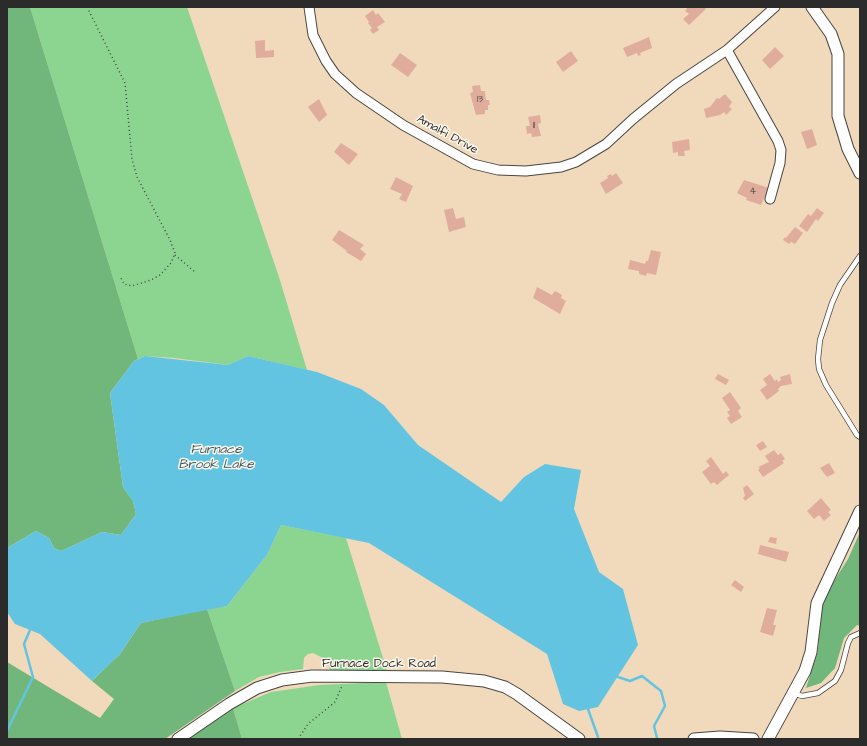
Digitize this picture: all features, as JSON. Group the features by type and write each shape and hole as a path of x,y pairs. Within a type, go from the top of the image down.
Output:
{"street":[{"name":"Amalfi Drive","path":"309,7 313,35 326,61 335,74 356,93 404,125 473,164 498,170 526,171 561,167 592,153 606,144 633,119 676,84 726,50 775,7"},
{"path":"812,7 831,34 838,54 838,116 848,149 860,173"},
{"path":"726,50 778,141 781,150 780,163 770,199"},
{"path":"768,739 793,693 810,656 814,615 821,592 851,534 860,511"},
{"name":"Furnace Dock Road","path":"178,739 241,697 270,683 304,676 454,677 492,683 505,687 524,698 564,730 579,739"},
{"path":"694,739 720,737 753,739"}],"lane":[{"path":"860,256 840,285 832,303 820,340 818,360 819,369 826,385 857,435 860,437"},
{"path":"793,693 802,696 818,693 835,681 841,670 851,637 860,633"}],"path":[{"path":"87,7 124,84 132,159 136,177 170,240 175,255 195,272"},
{"path":"121,278 124,284 132,286 151,280 160,275 174,260 175,255"},
{"path":"298,739 308,724 335,702 342,688 344,676"}],"green space":[{"path":"7,7 30,7 138,359 134,361 110,393 123,487 133,501 136,514 121,535 102,532 61,551 54,548 49,538 36,531 7,548"},
{"path":"30,7 187,7 279,277 307,370 248,356 228,365 145,356 138,359"},
{"path":"281,525 346,538 387,671 330,670 327,660 313,653 308,654 304,658 303,669 259,677 235,691 207,609 227,606 267,555"},
{"path":"860,532 860,626 857,625 844,638 835,668 821,683 806,688 818,650 821,609 829,589 848,559"},
{"path":"207,609 235,691 165,739 7,739 7,662 100,718 114,699 92,681 120,654 141,623"},
{"path":"386,682 402,739 242,739 233,708 271,692 319,685"},
{"path":"233,708 242,739 187,739"}],"water":[{"name":"Furnace Brook Lake","path":"145,356 228,365 248,356 317,372 361,389 384,405 418,445 501,502 524,477 545,464 581,470 574,509 599,572 623,589 638,645 598,707 579,711 563,704 547,654 369,543 281,525 267,555 227,606 141,623 120,654 92,681 40,634 15,624 7,612 7,548 36,531 49,538 54,548 61,551 102,532 121,535 136,514 133,501 123,487 110,393 134,361"}],"building":[{"path":"688,7 704,7 706,9 689,25 683,19 689,14 685,11"},
{"path":"373,10 376,15 378,13 385,22 377,27 379,30 373,34 370,30 372,28 365,16"},
{"path":"649,37 652,48 640,53 641,55 638,56 637,53 627,57 623,48"},
{"path":"265,40 265,51 274,50 274,57 256,58 255,41"},
{"path":"775,47 784,56 770,69 762,60"},
{"path":"571,51 578,61 563,72 556,62"},
{"path":"400,53 417,65 408,77 391,65"},
{"path":"480,85 481,91 485,91 486,100 489,100 490,105 488,105 488,110 485,110 485,114 476,115 470,93 473,92 472,86"},
{"path":"725,94 732,102 729,107 732,109 726,115 724,112 720,115 706,118 704,109 710,107 717,98 719,99"},
{"path":"319,99 327,115 319,122 308,107"},
{"path":"540,115 541,123 538,124 541,136 532,137 531,133 527,134 526,126 530,126 528,117"},
{"path":"812,129 817,145 807,149 801,132"},
{"path":"689,139 690,150 684,151 685,156 678,156 678,152 673,153 672,142"},
{"path":"341,143 358,154 349,165 334,152"},
{"path":"616,173 623,183 606,194 600,183 608,178 607,176 611,174 612,176"},
{"path":"396,177 413,186 406,202 399,199 402,194 390,189"},
{"path":"744,180 769,188 761,205 746,200 747,198 737,193"},
{"path":"453,208 456,219 464,217 466,227 449,232 444,210"},
{"path":"817,208 824,213 818,221 816,219 807,232 799,226 808,214 811,216"},
{"path":"795,227 803,233 795,244 791,242 789,244 783,240"},
{"path":"339,230 364,245 360,249 366,254 361,261 346,252 347,251 332,240"},
{"path":"651,250 661,252 656,275 647,273 646,276 639,274 639,271 628,269 630,260 645,264 646,261 648,261"},
{"path":"537,287 552,295 555,291 562,295 561,298 566,301 560,314 533,298"},
{"path":"718,374 729,380 726,385 715,379"},
{"path":"770,374 775,381 777,379 778,382 781,380 780,377 790,374 792,384 781,386 778,389 779,391 767,400 760,390 767,385 763,379"},
{"path":"730,392 741,408 738,411 742,417 731,424 727,418 730,416 727,412 730,410 722,398"},
{"path":"763,441 767,447 760,451 756,445"},
{"path":"774,450 778,455 781,453 785,459 782,461 784,463 763,477 758,470 760,468 758,467 769,462 765,456"},
{"path":"711,457 723,474 726,471 729,475 717,485 714,482 711,484 702,472 710,466 706,461"},
{"path":"829,463 835,473 827,477 820,468"},
{"path":"747,485 754,494 745,501 743,498 745,496 743,488"},
{"path":"821,498 831,510 828,512 831,515 824,521 819,515 814,519 807,511"},
{"path":"770,537 777,538 776,544 768,542"},
{"path":"760,545 789,552 786,562 758,554"},
{"path":"735,580 744,587 741,592 731,585"},
{"path":"767,608 777,610 773,625 776,625 773,636 760,632"}],"waterway":[{"path":"7,731 33,677 24,644 30,630"},
{"path":"618,677 630,681 642,676 661,691 665,706 654,726 657,738"},
{"path":"588,709 598,737"}]}
